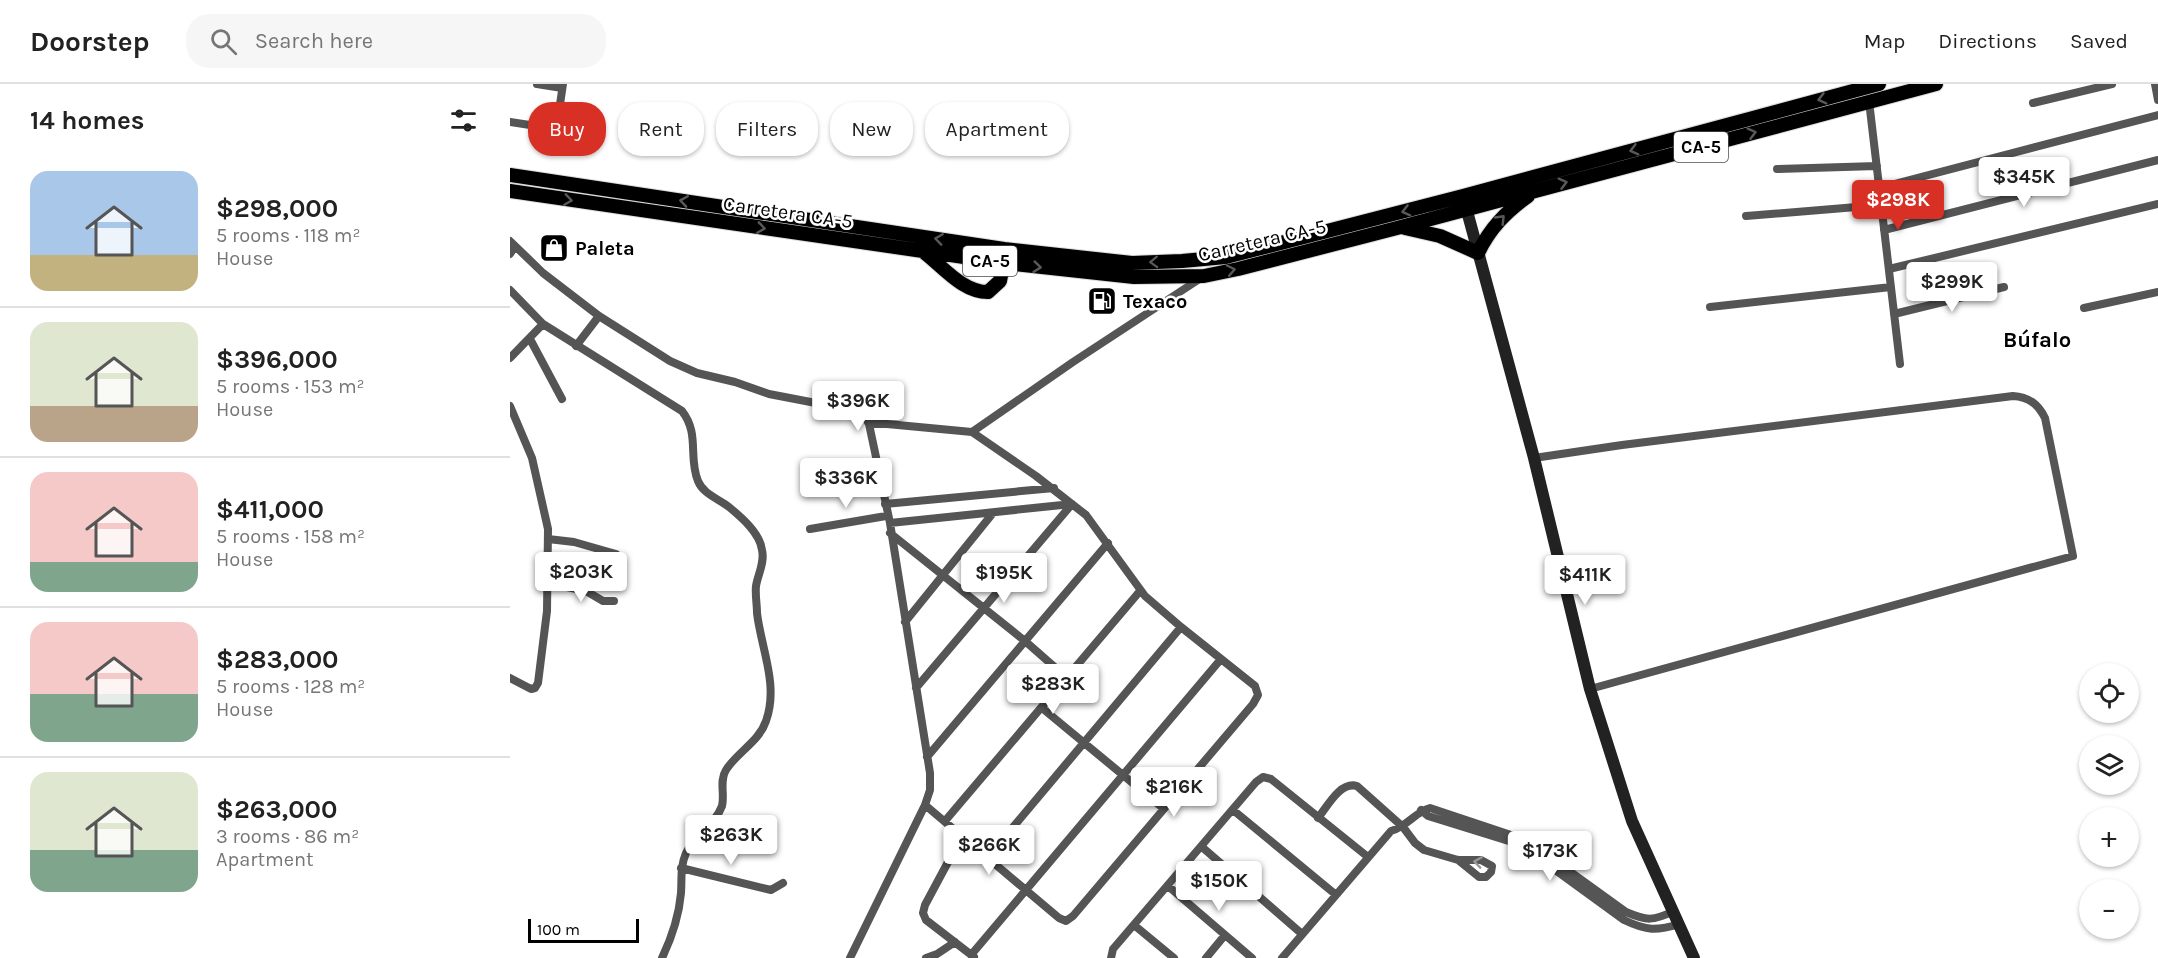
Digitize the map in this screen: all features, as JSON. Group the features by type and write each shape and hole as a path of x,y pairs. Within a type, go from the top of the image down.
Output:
{"highway":[{"name":"Carretera CA-5","path":"510,175 1004,249 1132,263 1226,257 1464,203 1879,84"},
{"name":"Carretera CA-5","path":"510,193 532,194 1005,263 1134,277 1204,276 1397,228 1464,203 1533,192 1936,84"},
{"path":"1397,228 1440,236 1478,253 1487,234 1502,217 1533,192"},
{"path":"924,251 970,290 988,292 1000,281 1005,263 1004,249"}],"main road":[{"path":"1464,203 1534,458 1590,689 1632,821 1694,958"}],"street":[{"path":"537,84 563,86 560,102"},
{"path":"2033,103 2112,84"},
{"path":"2155,84 2158,100"},
{"path":"1869,101 1900,364"},
{"path":"1880,188 2158,115"},
{"path":"510,122 528,125"},
{"path":"1884,230 2158,160"},
{"path":"1777,170 1877,166"},
{"path":"1889,269 2158,204"},
{"path":"1746,216 1881,205"},
{"path":"512,247 599,316 670,361 697,373 735,382 770,394 847,409 865,417 869,424 889,524 927,757 930,790 925,805 850,958"},
{"path":"972,432 1072,362 1204,276"},
{"path":"1710,307 1891,287"},
{"path":"1894,314 2004,287"},
{"path":"510,290 543,324 682,411 692,429 698,482 705,490 730,507 749,526 763,550 756,587 761,640 771,682 766,722 747,749 726,770 723,777 722,806 708,829 687,850 681,868 681,892 674,933 662,958"},
{"path":"2084,308 2158,292"},
{"path":"576,346 599,316"},
{"path":"510,358 543,324"},
{"path":"530,339 562,399"},
{"path":"1534,458 2013,396 2023,396 2032,401 2045,418 2073,556 1590,689"},
{"path":"510,406 532,458 548,529 547,612 538,683 535,688 531,688 510,678"},
{"path":"869,424 972,432 1054,488 1086,515 1140,591 1180,627 1255,686 1258,695 1253,704 1164,809 1066,921 1059,918 925,805"},
{"path":"885,504 1054,488"},
{"path":"810,528 889,524 1072,504"},
{"path":"916,688 1072,504"},
{"path":"905,622 993,513"},
{"path":"889,524 943,575 1067,678"},
{"path":"548,540 574,542 616,554"},
{"path":"927,757 1108,543"},
{"path":"548,583 586,591 603,601 614,601"},
{"path":"945,821 1140,591"},
{"path":"988,857 1180,627"},
{"path":"962,836 923,909 927,920 973,956 1221,659"},
{"path":"1042,708 1164,809"},
{"path":"1111,958 1111,952 1259,779 1268,777 1368,857"},
{"path":"1318,818 1341,790 1348,785 1357,786 1403,827 1415,843 1424,850 1458,860"},
{"path":"1282,958 1391,831 1403,827 1421,810 1430,808 1529,842 1626,912 1641,919 1652,920 1674,911"},
{"path":"1233,810 1335,894"},
{"path":"1421,810 1428,816 1525,848 1624,920 1641,928 1654,930 1680,924"},
{"path":"1202,847 1302,934"},
{"path":"681,868 771,890 783,883"},
{"path":"1168,886 1252,958"},
{"path":"1134,925 1174,958"},
{"path":"1206,958 1226,936"},
{"path":"926,958 936,956 955,942"}],"place":[{"name":"Paleta","path":"554,248"},
{"name":"Texaco","path":"1102,301"}],"district":[{"name":"Búfalo","path":"2037,339"}]}
